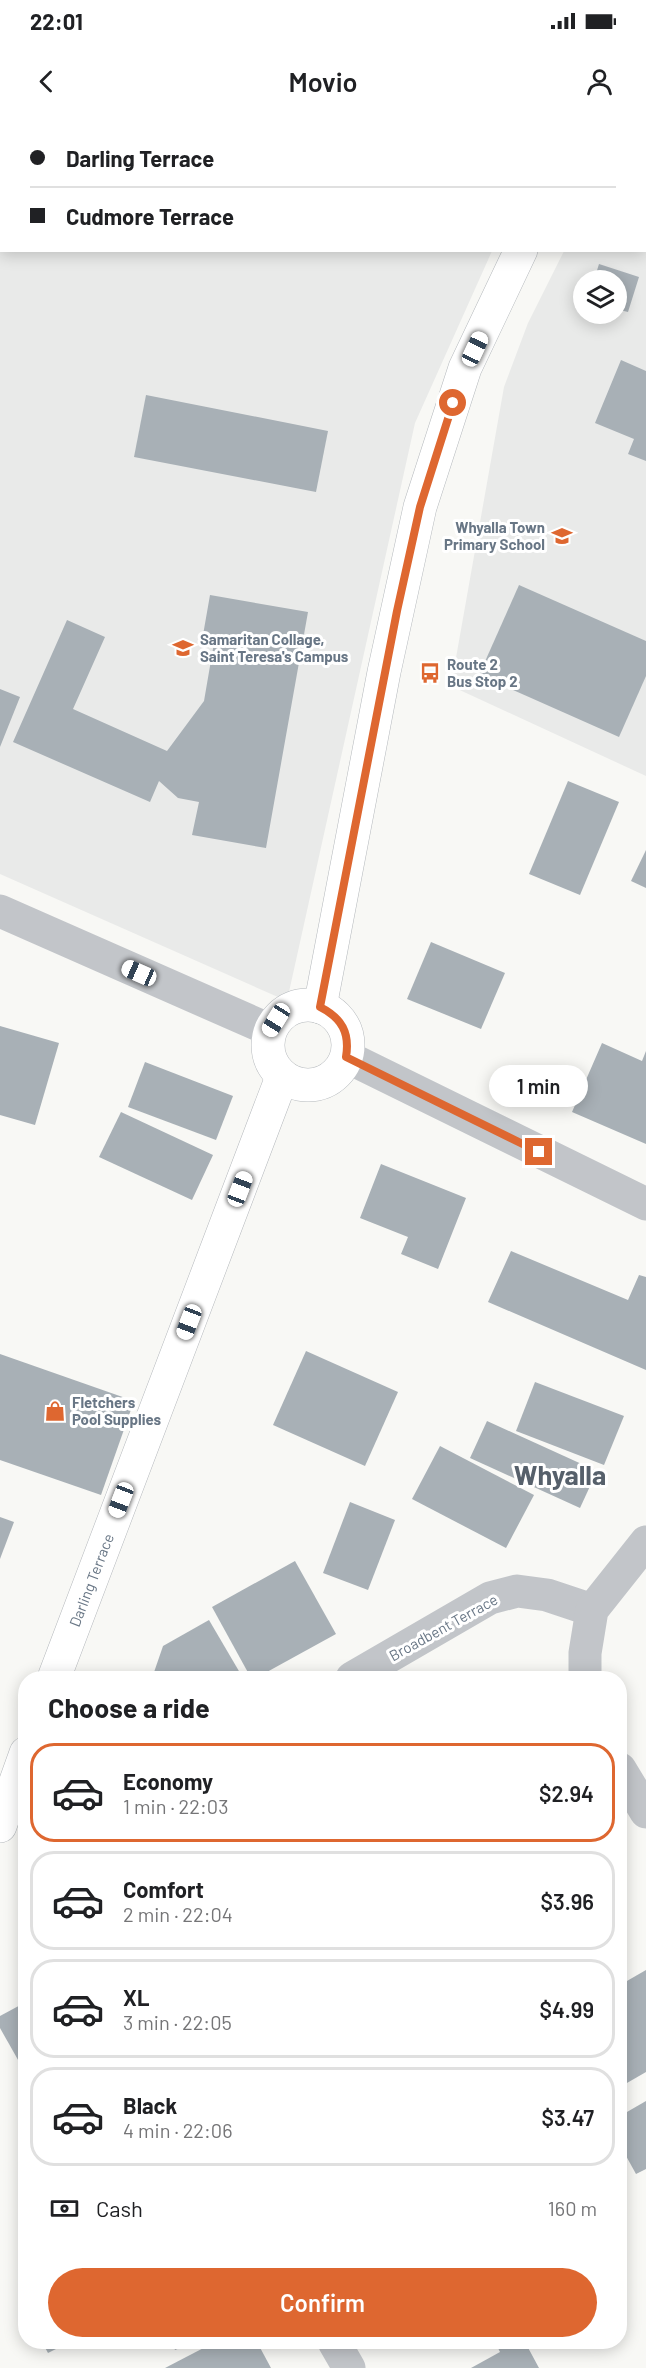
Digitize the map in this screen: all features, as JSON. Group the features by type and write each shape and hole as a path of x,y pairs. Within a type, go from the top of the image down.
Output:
{"main road":[{"path":"320,1007 384,672 420,507 465,368 520,252"},
{"path":"308,1005 331,1012 340,1021 347,1038 346,1057 341,1069 332,1078 320,1084 306,1086 282,1077 268,1056 267,1043 270,1030 276,1020 291,1009 308,1005"},
{"name":"Darling Terrace","path":"57,1671 282,1077"},
{"path":"0,1826 18,1775"}],"street":[{"path":"3,922 270,1030"},
{"path":"346,1057 646,1204"},
{"path":"585,1671 585,1653 592,1611 646,1542"},
{"name":"Broadbent Terrace","path":"363,1671 489,1598 517,1591 547,1595 592,1611"},
{"path":"627,1781 646,1812"},
{"path":"338,2349 349,2368"}],"shaded area":[{"name":"Samaritan Collage, Saint Teresa's Campus","path":"0,252 492,252 415,423 287,1001 0,874"},
{"name":"Whyalla Town Primary School","path":"564,252 646,252 646,776 451,686 504,387 528,323"}],"building":[{"path":"599,264 617,270 597,270"},
{"path":"627,273 639,277 627,312"},
{"path":"621,360 646,371 646,461 628,454 634,439 595,423"},
{"path":"146,395 328,431 316,492 134,457"},
{"path":"519,585 646,641 646,676 619,737 479,675"},
{"path":"210,595 308,612 266,848 192,835 199,802 178,798 159,781 150,802 13,742 67,620 105,637 73,709 167,751 204,701 215,637 203,635"},
{"path":"0,689 20,697 0,747"},
{"path":"568,781 619,802 580,895 529,874"},
{"path":"646,850 646,888 631,881"},
{"path":"431,942 505,973 481,1029 407,999"},
{"path":"0,1026 59,1043 35,1125 0,1115"},
{"path":"602,1043 642,1061 646,1051 646,1144 572,1112"},
{"path":"145,1062 233,1096 216,1140 128,1107"},
{"path":"121,1112 213,1155 192,1200 99,1157"},
{"path":"381,1164 466,1198 438,1269 401,1254 408,1237 360,1218"},
{"path":"511,1251 628,1300 639,1275 646,1277 646,1370 488,1302"},
{"path":"306,1351 398,1392 365,1466 273,1425"},
{"path":"0,1354 134,1401 101,1495 0,1460"},
{"path":"535,1382 624,1416 604,1465 516,1431"},
{"path":"487,1421 597,1471 580,1508 470,1458"},
{"path":"440,1446 534,1495 506,1548 412,1499"},
{"path":"350,1502 395,1520 368,1590 323,1573"},
{"path":"0,1517 14,1522 0,1559"},
{"path":"295,1561 336,1634 269,1671 247,1671 212,1607"},
{"path":"209,1620 239,1671 154,1671 163,1646"},
{"path":"646,1970 646,2072 627,2083 627,1981"},
{"path":"18,2006 18,2060 0,2028 0,2016"},
{"path":"646,2101 646,2169 636,2174 627,2158 627,2112"},
{"path":"202,2349 261,2349 271,2368 165,2368"},
{"path":"498,2349 529,2349 539,2368 471,2368 500,2352"}],"place":[{"name":"Whyalla Town Primary School","path":"562,536"},
{"name":"Samaritan Collage, Saint Teresa's Campus","path":"183,648"},
{"name":"Route 2 Bus Stop 2","path":"430,673"},
{"name":"Fletchers Pool Supplies","path":"55,1411"}],"district":[{"name":"Whyalla","path":"560,1474"}],"route":[{"path":"453,403 420,507 397,611 320,1007 331,1012 346,1032 348,1044 346,1057 539,1152"}]}
